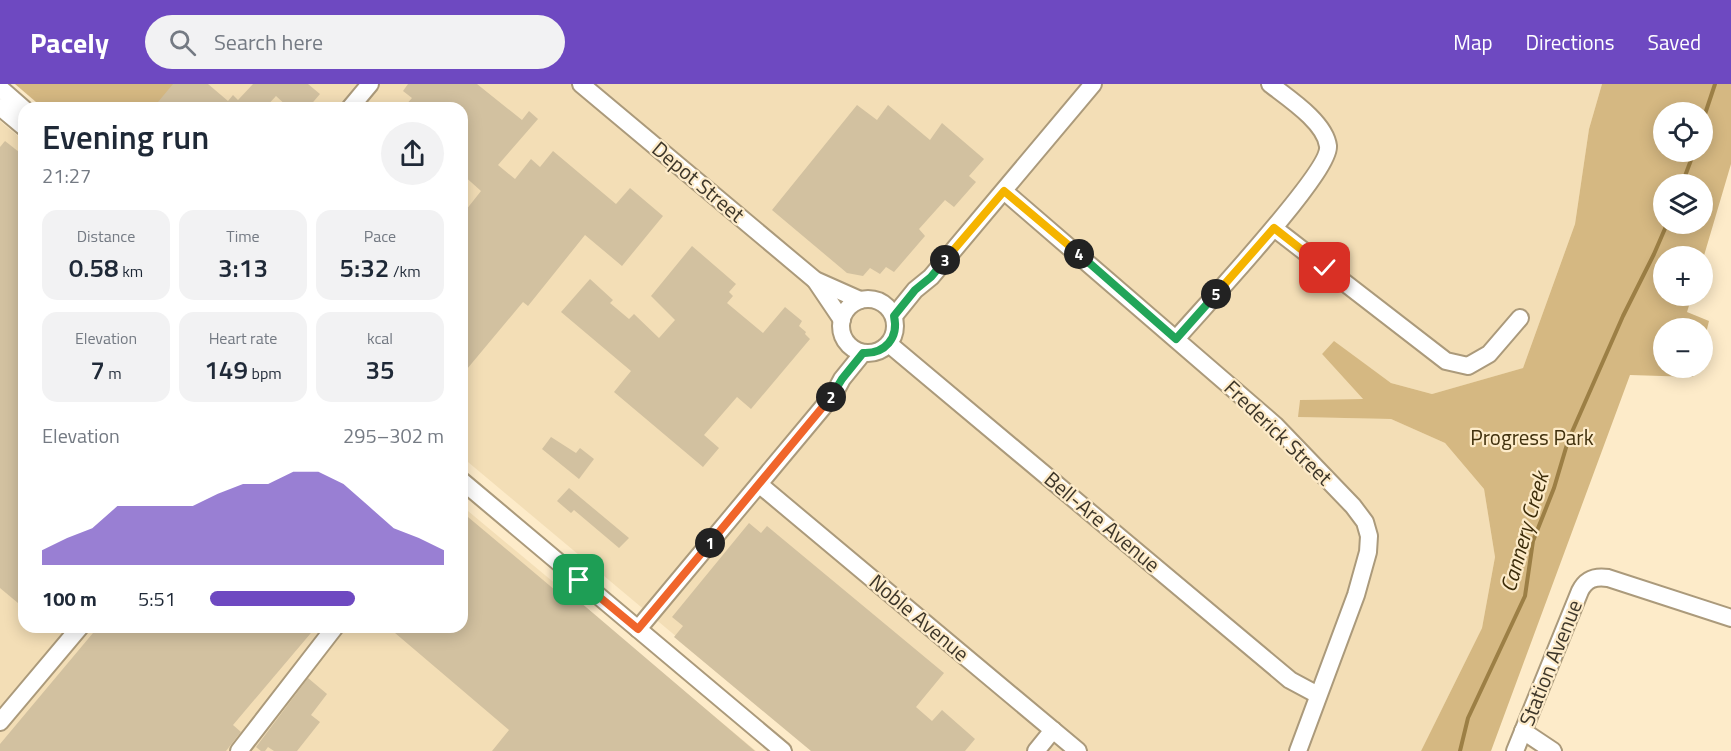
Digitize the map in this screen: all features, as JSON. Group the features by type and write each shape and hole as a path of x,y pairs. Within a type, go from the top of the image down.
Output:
{"street":[{"path":"355,102 370,84"},
{"name":"Depot Street","path":"581,84 815,280 860,300"},
{"path":"894,316 915,290 931,277 1093,84"},
{"path":"1176,339 1274,228 1324,162 1328,147 1323,135 1308,114 1270,84"},
{"path":"0,88 18,104"},
{"path":"0,106 18,122"},
{"name":"Frederick Street","path":"1004,191 1275,425 1353,507 1368,529 1368,552 1356,594 1298,751"},
{"path":"1274,228 1446,361 1468,366 1489,354 1520,318"},
{"name":"Depot Street","path":"815,280 842,320"},
{"path":"880,302 900,293 915,290"},
{"path":"860,300 880,302 886,305 894,316 895,331 889,344 878,352 856,351 842,334 842,320 848,308 860,300"},
{"path":"842,379 841,364 845,340"},
{"name":"Bell-Are Avenue","path":"889,344 1290,680 1318,695"},
{"path":"638,629 760,485 834,394 842,379 863,353"},
{"name":"Noble Avenue","path":"760,485 1078,751"},
{"path":"468,486 783,751"},
{"name":"Station Avenue","path":"1515,751 1585,582 1591,579 1608,578 1731,618"},
{"path":"0,722 75,633"},
{"path":"239,751 330,633"},
{"path":"1035,751 1053,730"},
{"path":"1523,731 1537,738 1553,751"}],"shaded area":[{"path":"176,84 1602,84 1589,129 1575,224 1523,368 1432,394 1391,383 1334,342 1322,354 1363,399 1300,400 1299,417 1391,419 1445,443 1484,489 1495,557 1482,628 1421,751 813,751 468,462 468,102 161,102"},
{"path":"0,121 18,136 18,633 468,633 468,511 756,751 0,751"}],"green space":[{"path":"15,84 176,84 161,102 36,102"},
{"name":"Progress Park","path":"1602,84 1731,84 1731,164 1713,225 1713,174 1653,174 1653,234 1710,234 1707,246 1653,246 1653,306 1689,306 1687,312 1702,318 1653,318 1653,376 1630,375 1491,751 1421,751 1482,628 1495,557 1484,489 1445,443 1391,419 1298,417 1300,400 1363,399 1322,354 1334,341 1391,383 1432,394 1523,368 1575,224 1589,129"}],"building":[{"path":"173,84 208,84 228,101 233,95 238,100 253,84 308,84 320,94 313,102 282,102 276,96 270,102 158,102"},
{"path":"408,84 477,84 522,120 529,111 538,119 498,165 515,179 531,159 540,167 553,151 616,204 630,188 663,216 622,266 585,235 528,306 523,302 468,368 468,207 481,191 468,179 468,102 408,102 412,98 403,91"},
{"path":"857,105 877,120 888,105 930,140 942,123 984,159 969,176 976,182 954,207 945,200 919,229 925,236 894,272 886,267 880,274 870,268 863,276 847,273 772,210"},
{"path":"5,141 18,151 18,603 0,588 0,147"},
{"path":"692,246 736,284 729,292 733,296 727,303 763,333 785,307 802,321 799,326 810,339 751,409 737,397 704,435 719,448 703,467 614,392 631,371 561,312 590,279 613,300 610,303 629,319 634,314 659,338 675,320 651,296"},
{"path":"551,437 576,453 580,448 594,459 579,479 542,449"},
{"path":"569,488 629,538 619,548 574,510 571,513 557,501"},
{"path":"468,517 568,601 573,596 755,751 492,751 509,730 395,633 468,633"},
{"path":"749,523 761,533 767,526 944,673 916,707 932,721 942,710 975,739 965,751 811,751 674,637 683,626 672,617"},
{"path":"93,633 311,633 233,725 241,732 226,751 0,751 0,744"},
{"path":"308,678 327,694 311,715 320,722 297,751 274,751 268,747 265,751 261,751 256,747"}],"waterway":[{"name":"Cannery Creek","path":"1709,102 1715,84"},
{"name":"Cannery Creek","path":"1686,174 1690,162"},
{"name":"Cannery Creek","path":"1460,751 1468,718 1525,596 1533,541 1554,488 1568,441 1623,316 1663,234"}],"route":[{"path":"579,580 638,629 760,485 834,394 842,379 863,353 878,352 889,344 895,331 894,316 915,290 931,277 1004,191 1176,339 1274,228 1325,268"}]}
